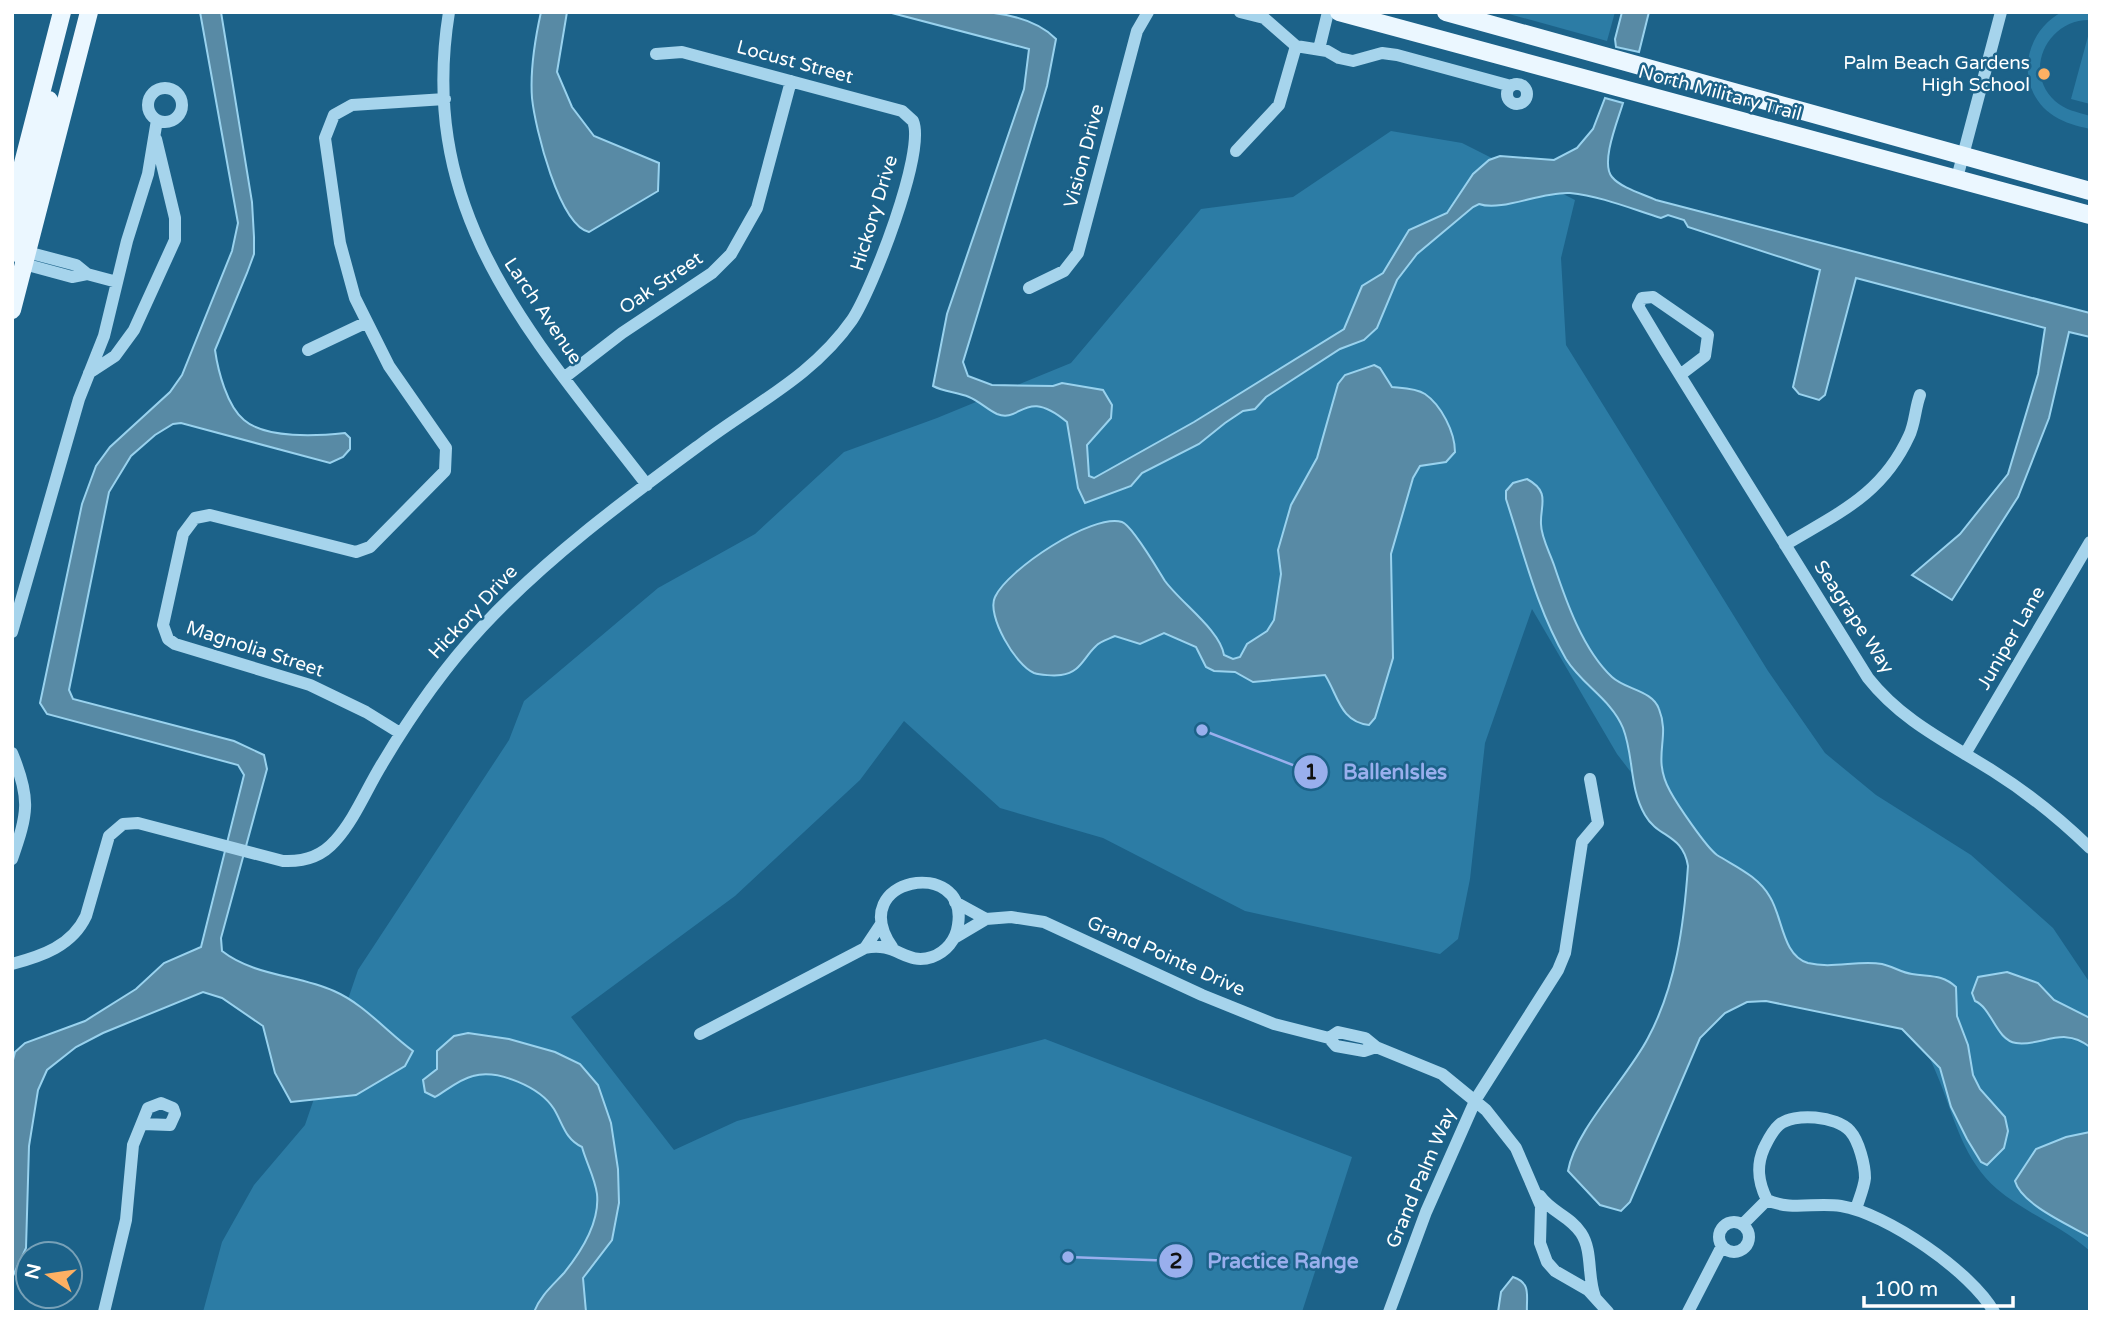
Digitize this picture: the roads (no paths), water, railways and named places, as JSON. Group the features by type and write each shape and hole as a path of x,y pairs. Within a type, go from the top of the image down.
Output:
{"main road":[{"path":"12,206 62,12"},
{"path":"12,310 89,12"},
{"name":"North Military Trail","path":"1339,12 2090,215"},
{"name":"North Military Trail","path":"1446,12 2090,191"},
{"path":"26,258 18,240 46,128 49,104 44,81"}],"street":[{"name":"Larch Avenue","path":"449,12 445,99 456,175 483,254 509,302 647,485"},
{"name":"Vision Drive","path":"1029,288 1064,271 1078,253 1137,31 1148,12"},
{"path":"1240,12 1264,18 1296,46 1319,49 1353,61 1382,53 1397,55 1511,86"},
{"path":"1319,49 1328,12"},
{"path":"1957,178 2001,12"},
{"path":"1236,151 1279,106 1296,46"},
{"name":"Locust Street","path":"656,54 682,52 902,111 909,115 916,128"},
{"name":"Oak Street","path":"565,377 622,333 712,273 731,254 757,208 791,81"},
{"name":"Magnolia Street","path":"400,733 366,712 310,685 175,644 168,639 163,625 183,534 195,518 210,515 348,551 363,551 445,471 449,456 446,448 402,386 365,323 344,261 325,146 326,131 334,115 352,105 445,99"},
{"path":"12,632 89,373 104,336 148,174 156,127 175,218 175,240 134,330 116,356 89,373"},
{"name":"Hickory Drive","path":"12,964 51,952 79,928 86,916 109,836 122,824 138,823 247,853 290,861 305,859 326,849 344,830 400,733 444,671 500,608 562,551 647,485 702,443 793,382 815,363 852,321 882,262 916,140 916,128"},
{"path":"26,258 72,277 87,274 117,282"},
{"name":"Seagrape Way","path":"1680,375 1705,356 1708,335 1653,297 1642,298 1638,306 1680,375 1785,545 1879,692 1909,720 2048,809 2090,848"},
{"path":"308,350 365,323"},
{"path":"1785,545 1878,486 1911,433 1913,415 1920,395"},
{"name":"Juniper Lane","path":"1965,754 2090,542"},
{"path":"12,753 26,786 27,804 12,859"},
{"name":"Grand Palm Way","path":"1389,1312 1426,1212 1476,1099 1558,970 1564,954 1582,842 1598,823 1590,779"},
{"name":"Grand Pointe Drive","path":"865,948 881,924 888,898 910,883 936,885 973,915 986,919 1011,917 1044,922 1202,995 1273,1024 1329,1038 1336,1046 1364,1051 1376,1047 1442,1074 1476,1099 1516,1148 1534,1188"},
{"path":"954,902 959,920 954,938"},
{"name":"Grand Pointe Drive","path":"700,1034 865,948 892,947 910,958 920,959 940,953 954,938 986,919"},
{"path":"881,924 892,947"},
{"path":"1767,1200 1759,1178 1760,1157 1778,1126 1801,1117 1838,1123 1851,1132 1865,1181 1856,1209"},
{"path":"104,1312 126,1220 133,1145 143,1124"},
{"path":"1534,1188 1541,1206 1540,1243 1547,1262 1555,1271 1595,1297 1608,1312"},
{"path":"1534,1188 1545,1203 1581,1233 1588,1253 1595,1297"},
{"path":"1767,1200 1791,1208 1821,1205 1856,1209 1899,1227 1968,1282 1994,1312"},
{"path":"1743,1224 1767,1200"},
{"path":"1733,1222 1743,1224 1749,1236 1744,1249 1731,1252 1722,1246 1719,1236 1724,1226 1733,1222"},
{"path":"1688,1312 1722,1246"}],"place":[{"name":"Palm Beach Gardens High School","path":"2044,74"},
{"name":"BallenIsles","path":"1202,730"},
{"name":"Practice Range","path":"1068,1257"}]}
